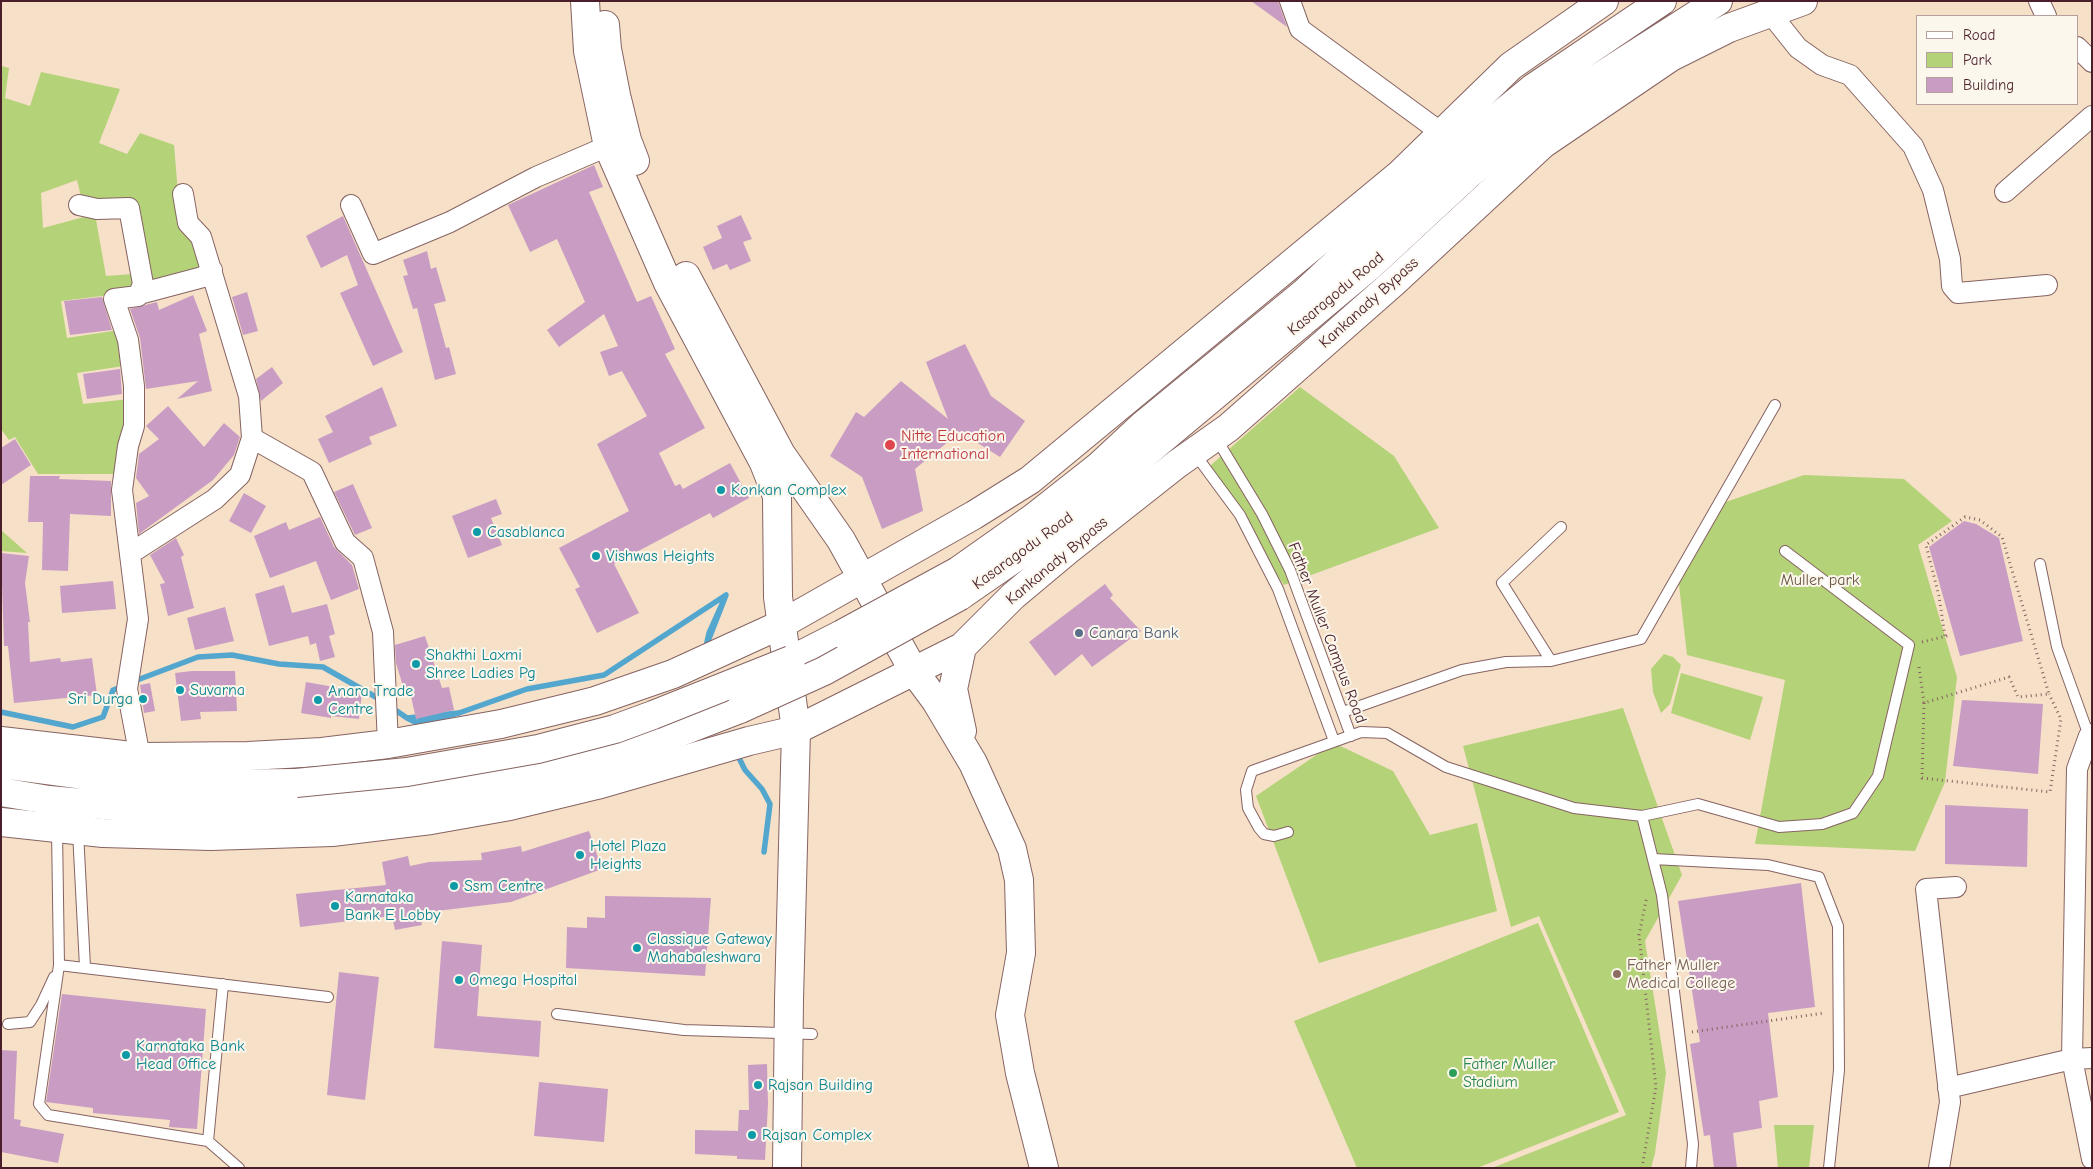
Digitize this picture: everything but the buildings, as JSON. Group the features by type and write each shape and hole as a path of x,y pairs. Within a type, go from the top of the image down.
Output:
{"main road":[{"path":"584,1 588,51 608,146 668,283 764,464 777,496 780,625 796,730 800,1034 787,1168"},
{"path":"604,1 607,48 627,140 663,227 685,274 781,454 841,540 913,670 936,701 972,763 1012,849 1019,880 1021,953 1010,1016 1020,1073 1044,1168"},
{"path":"1,741 140,757 248,756 322,752 388,744 529,718 595,701 673,674 780,625 974,515 1030,480 1400,174 1511,66 1604,1"},
{"name":"Kasaragodu Road","path":"959,584 1033,518 1100,466 1143,426 1305,292 1455,152 1526,94 1662,1"},
{"name":"Kasaragodu Road","path":"959,584 1064,524 1159,442 1371,266 1468,175 1543,113 1718,1"},
{"name":"Kankanady Bypass","path":"962,647 1013,596 1114,513 1205,445 1393,283 1543,144 1671,57 1729,28 1803,1"},
{"path":"1,792 50,800 114,806 192,809 300,795 407,772 538,749 615,729 791,660 959,584"},
{"path":"1,822 68,831 211,836 332,832 432,820 510,806 588,788 749,741 796,730 962,647"},
{"path":"962,647 953,689 962,732 972,763"},
{"path":"1,764 105,778 300,795"}],"street":[{"path":"1290,1 1300,29 1443,134"},
{"path":"2039,1 2046,15"},
{"path":"1770,13 1798,48 1822,64 1850,75 1913,146 1933,190 1950,259 1952,286 1958,293 2047,285"},
{"path":"2078,48 2092,62"},
{"path":"2005,192 2092,116"},
{"path":"351,205 373,254 450,222 536,178 608,146"},
{"path":"131,553 215,499 240,475 252,438 249,396 201,237 188,223 183,194"},
{"path":"79,205 97,209 130,208 142,284 139,294"},
{"path":"140,757 128,680 138,619 122,490 128,446 134,426 134,386 128,340 114,299 138,296 139,294 203,277 212,270"},
{"path":"252,438 312,472 345,542 363,558 382,632 388,744"},
{"path":"2090,735 2077,769 2072,1059 2092,1158"},
{"path":"1939,1168 1950,1102 1926,889 1956,886"},
{"path":"1948,1088 2072,1059 2092,1058"}],"lane":[{"path":"1343,712 1462,670 1506,662 1551,661 1640,639 1776,404"},
{"name":"Father Muller Campus Road","path":"1205,445 1262,514 1290,570 1351,736"},
{"name":"Father Muller Campus Road","path":"1205,445 1278,589 1334,741"},
{"path":"1551,661 1502,583 1561,527"},
{"path":"1288,832 1274,836 1264,834 1259,828 1248,808 1246,790 1252,771 1360,732 1387,733 1446,767 1574,808 1642,816 1698,804 1779,828 1822,824 1853,813 1878,776 1913,645 1784,551"},
{"path":"2040,564 2057,646 2090,735"},
{"path":"1642,816 1662,895 1693,1144 1691,1168"},
{"path":"68,831 59,965 40,1104 48,1114 208,1141 239,1168"},
{"path":"68,831 85,968"},
{"path":"1653,862 1768,865 1819,877 1838,926 1839,1070 1829,1168"},
{"path":"59,965 328,997"},
{"path":"8,1024 30,1022 41,1006 59,965"},
{"path":"208,1141 223,984"},
{"path":"557,1014 684,1030 800,1034"}],"path":[{"path":"1945,637 1939,596 1926,545 1965,516 1980,520 2002,537 2049,694 2060,719 2050,792 1922,778 1924,703 1913,645 1951,636"},
{"path":"1924,703 2009,677 2018,697 2049,694"},
{"path":"1642,1168 1656,1087 1639,935 1653,862"},
{"path":"1679,1034 1831,1012"}],"green space":[{"path":"1,66 9,68 5,98 30,106 41,72 120,89 99,143 127,154 140,133 174,145 178,193 206,268 150,287 131,202 82,201 77,180 41,193 43,228 95,214 106,276 133,274 135,292 61,301 67,338 119,330 124,366 77,373 83,404 130,399 120,474 38,474 15,437 9,440 1,429"},
{"path":"1300,387 1394,456 1439,528 1284,585 1203,472"},
{"name":"Muller park","path":"1804,475 1904,479 1952,521 1918,545 1957,677 1945,782 1915,851 1755,844 1785,680 1687,655 1678,576 1723,503"},
{"path":"1,530 27,553 1,551"},
{"path":"1664,654 1673,657 1681,665 1670,704 1661,713 1653,692 1651,669"},
{"path":"1681,673 1763,697 1750,740 1671,713"},
{"path":"1623,708 1682,875 1645,941 1666,1073 1655,1153 1651,1168 1492,1168 1626,1115 1539,916 1511,927 1463,746"},
{"path":"1334,743 1393,771 1430,835 1477,823 1497,911 1319,963 1256,796"},
{"path":"1538,923 1619,1112 1477,1168 1357,1168 1294,1021"},
{"path":"1774,1125 1814,1125 1809,1168 1778,1168"}],"waterway":[{"path":"391,707 407,718 459,713 527,689 604,675 726,595 709,633 705,651"},
{"path":"407,718 417,723 459,713 527,689 604,675 726,595 705,649"},
{"path":"132,682 198,657 232,655 279,664 323,667 381,700"},
{"path":"1,712 73,727 103,717 113,690 124,686"},
{"path":"739,758 745,770 762,789 770,804 764,852"}],"place":[{"name":"Nitte Education International","path":"890,445"},
{"name":"Konkan Complex","path":"721,490"},
{"name":"Casablanca","path":"477,532"},
{"name":"Vishwas Heights","path":"596,556"},
{"name":"Canara Bank","path":"1079,633"},
{"name":"Shakthi Laxmi Shree Ladies Pg","path":"416,664"},
{"name":"Suvarna","path":"180,690"},
{"name":"Sri Durga","path":"143,699"},
{"name":"Anara Trade Centre","path":"318,700"},
{"name":"Hotel Plaza Heights","path":"580,855"},
{"name":"Ssm Centre","path":"454,886"},
{"name":"Karnataka Bank E Lobby","path":"335,906"},
{"name":"Classique Gateway Mahabaleshwara","path":"637,948"},
{"name":"Father Muller Medical College","path":"1617,974"},
{"name":"Omega Hospital","path":"459,980"},
{"name":"Karnataka Bank Head Office","path":"126,1055"},
{"name":"Father Muller Stadium","path":"1453,1073"},
{"name":"Rajsan Building","path":"758,1085"},
{"name":"Rajsan Complex","path":"752,1135"}]}
